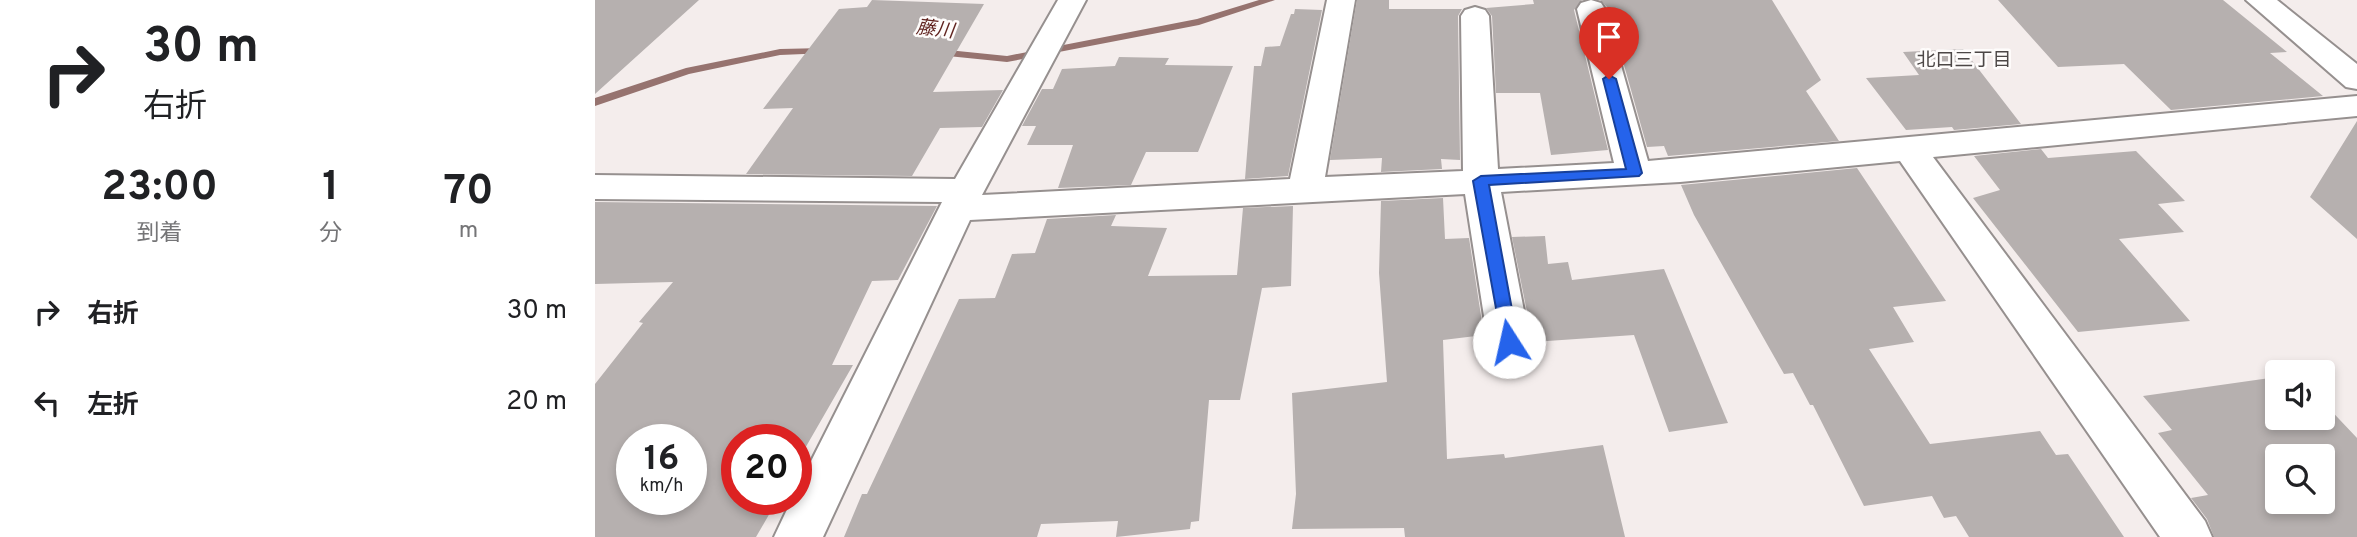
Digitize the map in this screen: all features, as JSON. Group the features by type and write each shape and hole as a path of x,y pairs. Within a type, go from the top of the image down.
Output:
{"street":[{"path":"798,537 961,200 1072,0"},
{"path":"1305,190 1341,0"},
{"path":"2260,0 2357,80"},
{"path":"1591,9 1634,173"},
{"path":"1475,16 1481,181 1509,342"},
{"path":"595,187 689,186 961,200 1305,190 1634,173 2357,106"},
{"path":"1909,149 2189,537"}],"building":[{"path":"595,0 699,0 595,94"},
{"path":"872,0 984,4 933,92 1003,90 982,127 940,128 912,176 746,174 793,108 763,109 839,9 867,7"},
{"path":"1357,0 1389,0 1389,9 1462,9 1458,16 1460,160 1441,159 1442,169 1381,172 1382,158 1330,160"},
{"path":"1533,0 1582,0 1574,10 1608,150 1551,155 1540,93 1496,93 1492,16 1486,8 1534,4"},
{"path":"1600,0 1772,0 1821,80 1806,91 1839,141 1668,156 1664,146 1647,147 1608,8"},
{"path":"1998,0 2223,0 2287,52 2270,53 2323,96 2171,110 2124,64 2058,67"},
{"path":"1295,9 1322,10 1288,176 1245,179 1254,66 1261,66 1265,47 1280,46"},
{"path":"1963,49 2021,124 1954,130 1952,127 1906,130 1866,78 1919,75 1903,52"},
{"path":"1119,57 1169,58 1165,65 1233,66 1198,152 1146,152 1131,185 1058,188 1073,145 1027,145 1036,126 1022,126 1042,89 1053,89 1062,69 1115,66"},
{"path":"2357,121 2357,239 2310,197"},
{"path":"2041,149 2048,158 2136,151 2185,201 2158,204 2184,232 2119,239 2190,321 2078,332 1973,198 2000,190 1974,156"},
{"path":"1857,168 1946,301 1893,307 1914,342 1869,349 1930,444 2040,431 2056,455 2068,454 2124,537 1969,537 1956,516 1944,518 1932,496 1864,506 1813,405 1810,405 1793,373 1784,374 1694,215 1681,185"},
{"path":"1443,198 1445,239 1469,238 1484,335 1443,340 1447,459 1504,454 1505,458 1603,445 1625,537 1405,537 1404,528 1292,529 1296,494 1292,393 1387,382 1379,273 1381,201"},
{"path":"595,202 937,206 898,280 872,281 832,365 853,365 812,436 812,424 721,424 721,515 769,515 756,537 595,537 595,384 643,323 639,322 673,282 595,284"},
{"path":"1293,206 1291,286 1262,288 1240,400 1209,400 1199,521 1191,522 1190,529 1116,537 1118,521 1041,524 1037,537 844,537 862,494 867,494 959,299 995,298 1012,254 1035,253 1047,219 1116,215 1111,226 1167,228 1148,276 1237,275 1243,208"},
{"path":"1545,236 1548,264 1568,262 1572,280 1664,269 1728,423 1669,432 1634,335 1533,342 1512,237"},
{"path":"2265,379 2265,430 2335,430 2335,415 2357,438 2357,537 2214,537 2207,519 2191,498 2208,495 2158,433 2172,430 2143,396"}],"waterway":[{"name":"藤川","path":"938,52 1007,59 1199,22 1270,0"},
{"name":"藤川","path":"595,102 686,71 780,52 824,51"}],"district":[{"name":"北口三丁目","path":"1964,61"}],"route":[{"path":"1509,342 1481,181 1634,173 1609,79"}]}
